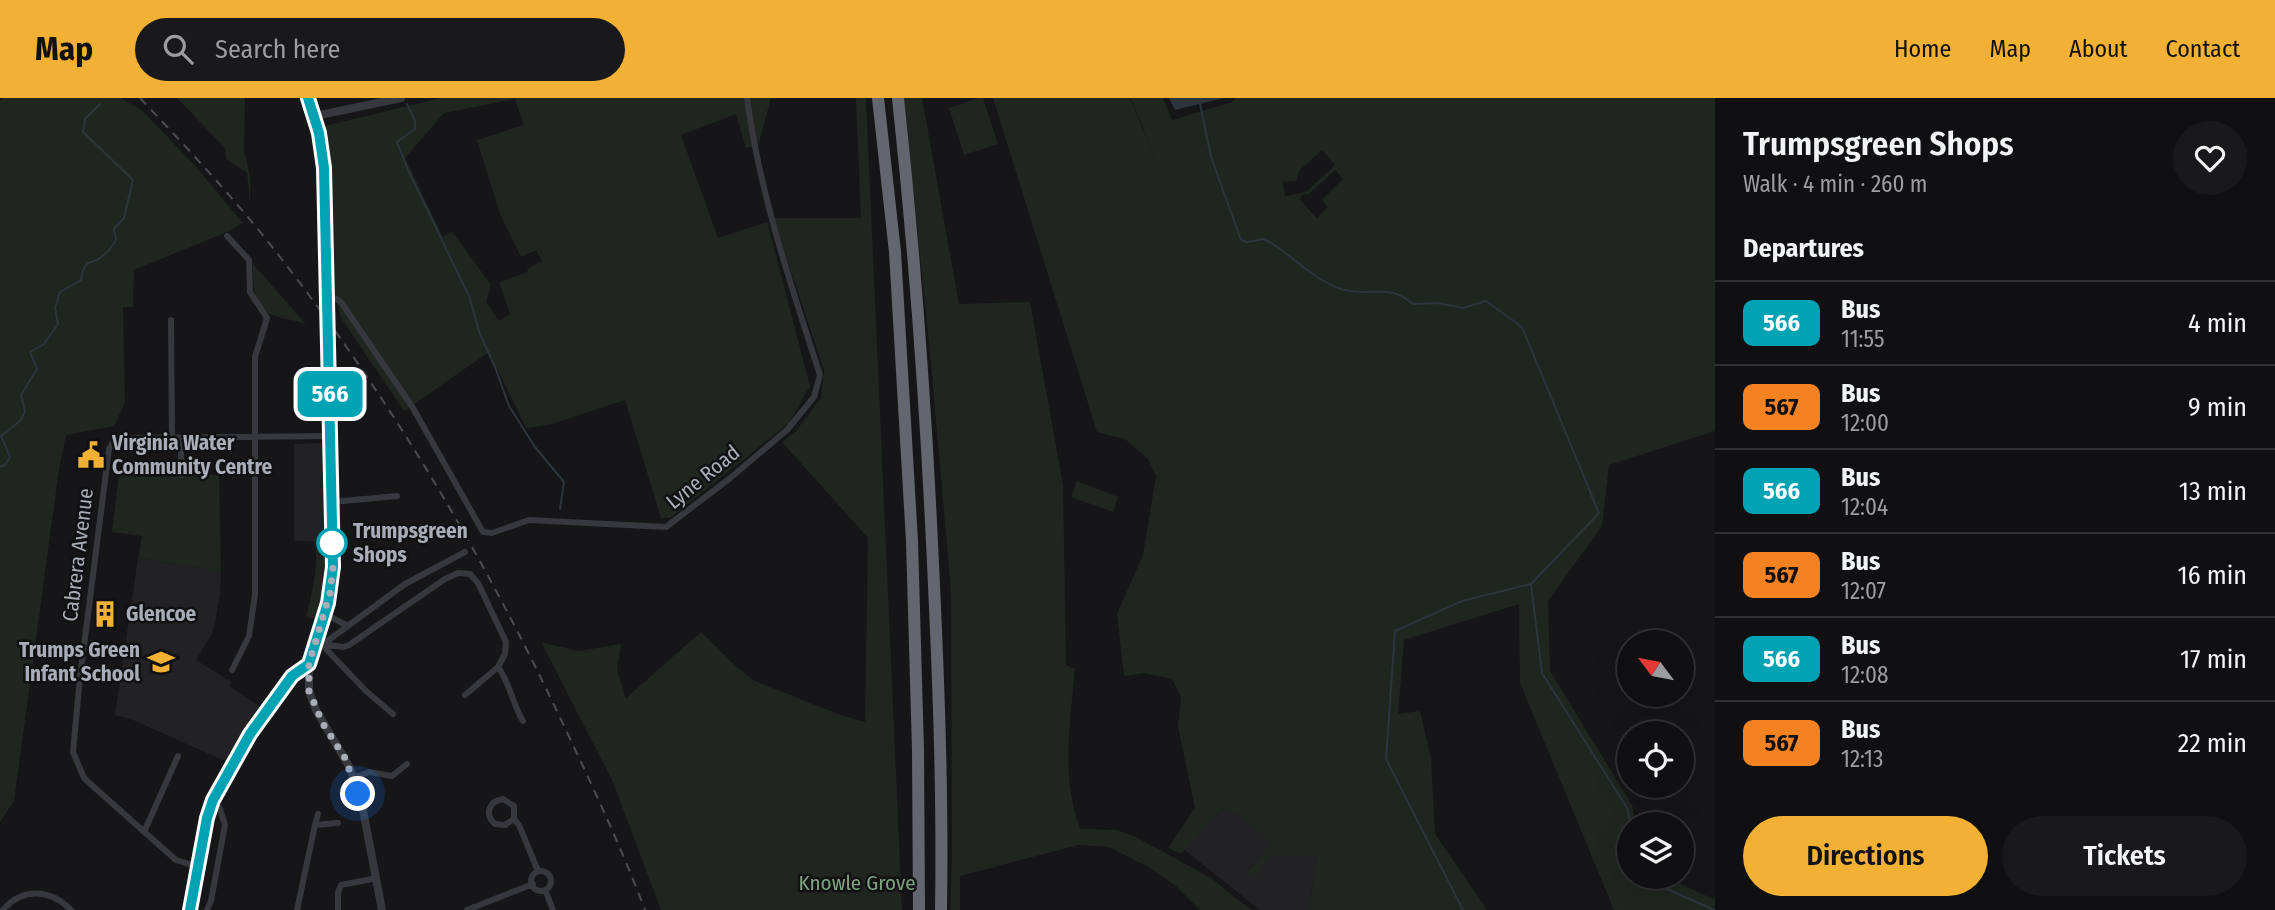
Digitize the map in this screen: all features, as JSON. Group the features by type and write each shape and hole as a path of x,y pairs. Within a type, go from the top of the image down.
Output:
{"highway":[{"path":"878,98 895,252 912,541 919,910"},
{"path":"898,98 919,314 928,447 942,767 941,910"}],"street":[{"path":"308,98 315,116 324,168 333,567 325,614 309,664 308,680 312,700 323,724 345,758 353,778 363,810 382,910"},
{"path":"315,116 401,98"},
{"name":"Lyne Road","path":"328,294 341,302 413,408 483,531 492,533 530,520 666,527 729,480 787,430 814,397 820,375 768,212 758,170 747,98"},
{"path":"227,236 249,260 250,292 267,318 255,357 255,595 249,636 232,670"},
{"path":"171,320 172,438 331,436"},
{"name":"Cabrera Avenue","path":"172,438 121,438 109,449 73,752 84,778 176,860 199,867"},
{"path":"181,438 181,475"},
{"path":"332,502 397,496"},
{"path":"325,644 346,625 423,573 464,552"},
{"path":"315,643 343,647 349,645 445,579 466,573 478,583 506,642 505,653 498,667 465,695"},
{"path":"325,614 346,625"},
{"path":"325,644 366,691 393,714"},
{"path":"190,910 207,818 213,800 250,734 292,676 309,664"},
{"path":"498,667 505,677 513,706 523,721"},
{"path":"144,832 178,756"},
{"path":"353,778 369,772 393,776 407,764"},
{"path":"206,910 211,901 225,824 213,800"},
{"path":"514,819 505,825 495,824 489,817 489,808 495,801 507,800 515,810 514,819 538,871"},
{"path":"298,910 318,814"},
{"path":"315,825 338,823"},
{"path":"538,871 533,877 533,884 538,891 546,892"},
{"path":"538,871 543,871 550,878 546,892"},
{"path":"338,910 341,885 377,878"},
{"path":"467,910 533,884"},
{"path":"546,892 553,910"},
{"path":"3,910 15,898 32,893 55,898 71,910"}],"shaded area":[{"path":"1169,98 1224,98 1175,110"},
{"path":"326,443 327,542 294,541 294,444"},
{"name":"Trumps Green Infant School","path":"138,558 221,571 220,594 212,634 196,660 231,682 229,686 263,709 235,751 230,751 227,762 131,719 115,715"},
{"path":"1223,807 1241,817 1273,843 1248,870 1256,876 1268,859 1278,855 1317,855 1309,910 1260,910 1187,852 1185,849"}],"green space":[{"path":"5,98 120,98 143,111 197,168 243,223 134,270 133,307 123,307 125,403 114,426 66,435 59,469 14,801 0,822 0,101"},
{"path":"177,98 245,98 244,150 250,176 250,203 247,173 226,159 225,148"},
{"path":"441,98 771,98 758,146 746,148 736,114 681,135 718,238 767,222 810,386 789,423 670,518 661,518 625,400 549,425 526,428 489,352 404,411 341,318 333,289 330,253 331,192 325,126","holes":["515,99 524,125 477,140 500,214 521,257 536,250 542,261 527,269 528,272 499,282 510,314 499,321 486,302 491,285 452,231 443,237 405,158 444,113"]},
{"name":"Knowle Grove","path":"856,98 866,98 902,910 661,910 613,782 541,642 578,651 621,644 617,670 626,698 701,632 735,666 755,681 840,715 865,722 868,538 782,442 796,431 821,398 824,370 773,218 861,218"},
{"path":"904,98 922,98 959,304 1030,302 1063,485 1066,665 1075,669 1068,750 1070,789 1080,829 1117,830 1136,837 1211,878 1251,910 1200,910 1177,887 1152,869 1109,847 1078,845 960,876 960,910 950,910 951,592"},
{"path":"983,98 998,144 964,155 949,108"},
{"path":"993,98 1130,98 1159,169 1131,98 1163,98 1172,120 1232,102 1236,98 1715,98 1715,431 1609,465 1602,526 1548,601 1550,671 1617,780 1617,798 1628,798 1632,805 1633,812 1617,812 1617,889 1692,889 1715,900 1715,910 1614,910 1520,683 1519,604 1404,640 1398,714 1420,711 1431,758 1435,834 1487,910 1309,910 1317,855 1278,855 1268,859 1256,877 1248,871 1272,843 1241,817 1223,807 1181,854 1168,848 1195,808 1178,727 1181,697 1172,679 1143,673 1124,676 1117,614 1143,555 1156,476 1148,459 1125,439 1097,432","holes":["1322,150 1335,165 1306,192 1285,196 1283,182 1296,181 1300,170","1335,170 1343,179 1322,200 1328,207 1317,218 1299,199 1305,193 1308,195"]},
{"path":"253,264 306,324 269,314 263,309 256,296"},
{"path":"119,474 219,475 221,571 138,558 142,536 112,532"},
{"path":"1077,481 1118,497 1113,512 1071,497"},
{"path":"314,538 326,538 331,544 326,593 317,619 306,617 316,568"}],"waterway":[{"path":"0,467 5,465 10,457 1,436 20,421 25,412 21,395 37,369 30,352 44,344 58,324 55,308 60,292 81,280 84,267 109,250 116,240 114,229 124,218 133,180 83,132 85,119 100,104"},
{"path":"407,104 415,121 415,129 397,142 469,296 480,334 509,406 535,447 564,482 560,509"},
{"path":"1200,104 1211,157 1241,240 1247,242 1264,239 1320,279 1341,289 1387,292 1404,297 1413,304 1438,303 1463,308 1486,301 1522,327 1599,513 1531,584 1462,601 1395,631 1386,759 1463,910"},
{"path":"1531,585 1542,673 1628,812"},
{"path":"1667,889 1714,910"}],"railway":[{"path":"140,98 264,236 321,312 399,425 470,543 534,664 606,817 645,910"}],"bus line":[{"name":"566","path":"190,910 207,818 213,800 250,734 292,676 309,664 330,593 333,567 326,200 319,133 308,98"}],"place":[{"name":"Virginia Water Community Centre","path":"91,455"},
{"name":"Trumpsgreen Shops","path":"332,543"},
{"name":"Glencoe","path":"105,614"},
{"name":"Trumps Green Infant School","path":"161,662"}],"route":[{"path":"332,543 330,593 309,664 309,691 323,724 350,768 358,794"}]}
